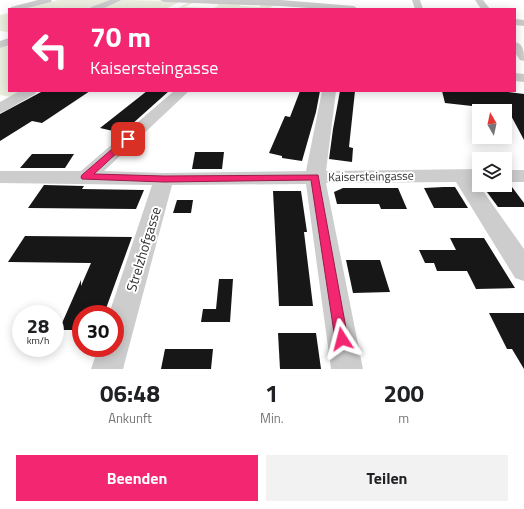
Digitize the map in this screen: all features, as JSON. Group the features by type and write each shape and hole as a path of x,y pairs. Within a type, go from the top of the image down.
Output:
{"street":[{"path":"28,0 39,2"},
{"path":"18,8 48,0"},
{"path":"97,8 118,0"},
{"path":"164,0 325,8"},
{"path":"479,0 485,8"},
{"path":"172,8 187,1"},
{"path":"516,46 524,57"},
{"path":"0,108 28,92"},
{"path":"86,177 181,92"},
{"path":"330,92 315,177 347,369"},
{"path":"470,175 524,270"},
{"name":"Kaisersteingasse","path":"0,177 164,179 470,175"},
{"path":"512,176 524,176"},
{"name":"Strelzhofgasse","path":"124,311 164,179"},
{"path":"107,369 110,357"}],"green space":[{"path":"58,0 111,0 90,8 28,8"},
{"path":"123,0 179,2 168,8 103,8"},
{"path":"189,2 195,2 184,7 214,8 179,8"},
{"path":"207,3 241,3 240,6 260,7 261,4 274,5 270,8 214,8 219,5"},
{"path":"8,13 8,32 0,31 0,15"},
{"path":"8,43 8,92 20,92 10,97 0,95 0,47"}],"building":[{"path":"41,92 88,92 42,123 32,121 0,141 0,114"},
{"path":"146,92 168,92 122,133 100,128"},
{"path":"300,92 320,92 316,112 302,161 282,158 282,156 269,153 285,116 290,117"},
{"path":"340,92 355,92 349,147 353,148 352,162 329,159"},
{"path":"442,92 508,92 524,94 524,140 512,118 512,104 472,104 472,106 445,103"},
{"path":"195,152 224,152 222,169 192,169"},
{"path":"32,154 74,154 65,168 20,168"},
{"path":"44,185 84,186 82,189 144,190 136,209 28,208"},
{"path":"455,187 468,208 434,208 424,188"},
{"path":"512,187 524,203 524,207 498,207 487,192 512,192"},
{"path":"343,188 398,188 407,209 381,209 379,204 337,204 334,192"},
{"path":"273,191 301,191 307,232 304,232 313,306 279,306"},
{"path":"177,200 193,200 191,213 173,213"},
{"path":"25,236 132,237 107,305 72,305 72,330 64,330 64,319 81,280 81,286 91,263 8,262"},
{"path":"450,238 484,238 515,288 476,289 467,271 437,271 434,263 425,263 419,250 456,250"},
{"path":"346,260 380,260 390,292 353,293"},
{"path":"219,279 233,279 230,322 201,322 203,309 216,309"},
{"path":"489,313 524,313 524,369 512,349 507,349"},
{"path":"278,333 316,333 321,369 280,369"},
{"path":"165,349 213,349 211,369 161,369"}],"route":[{"path":"128,139 86,177 164,179 315,177 342,339"}]}
